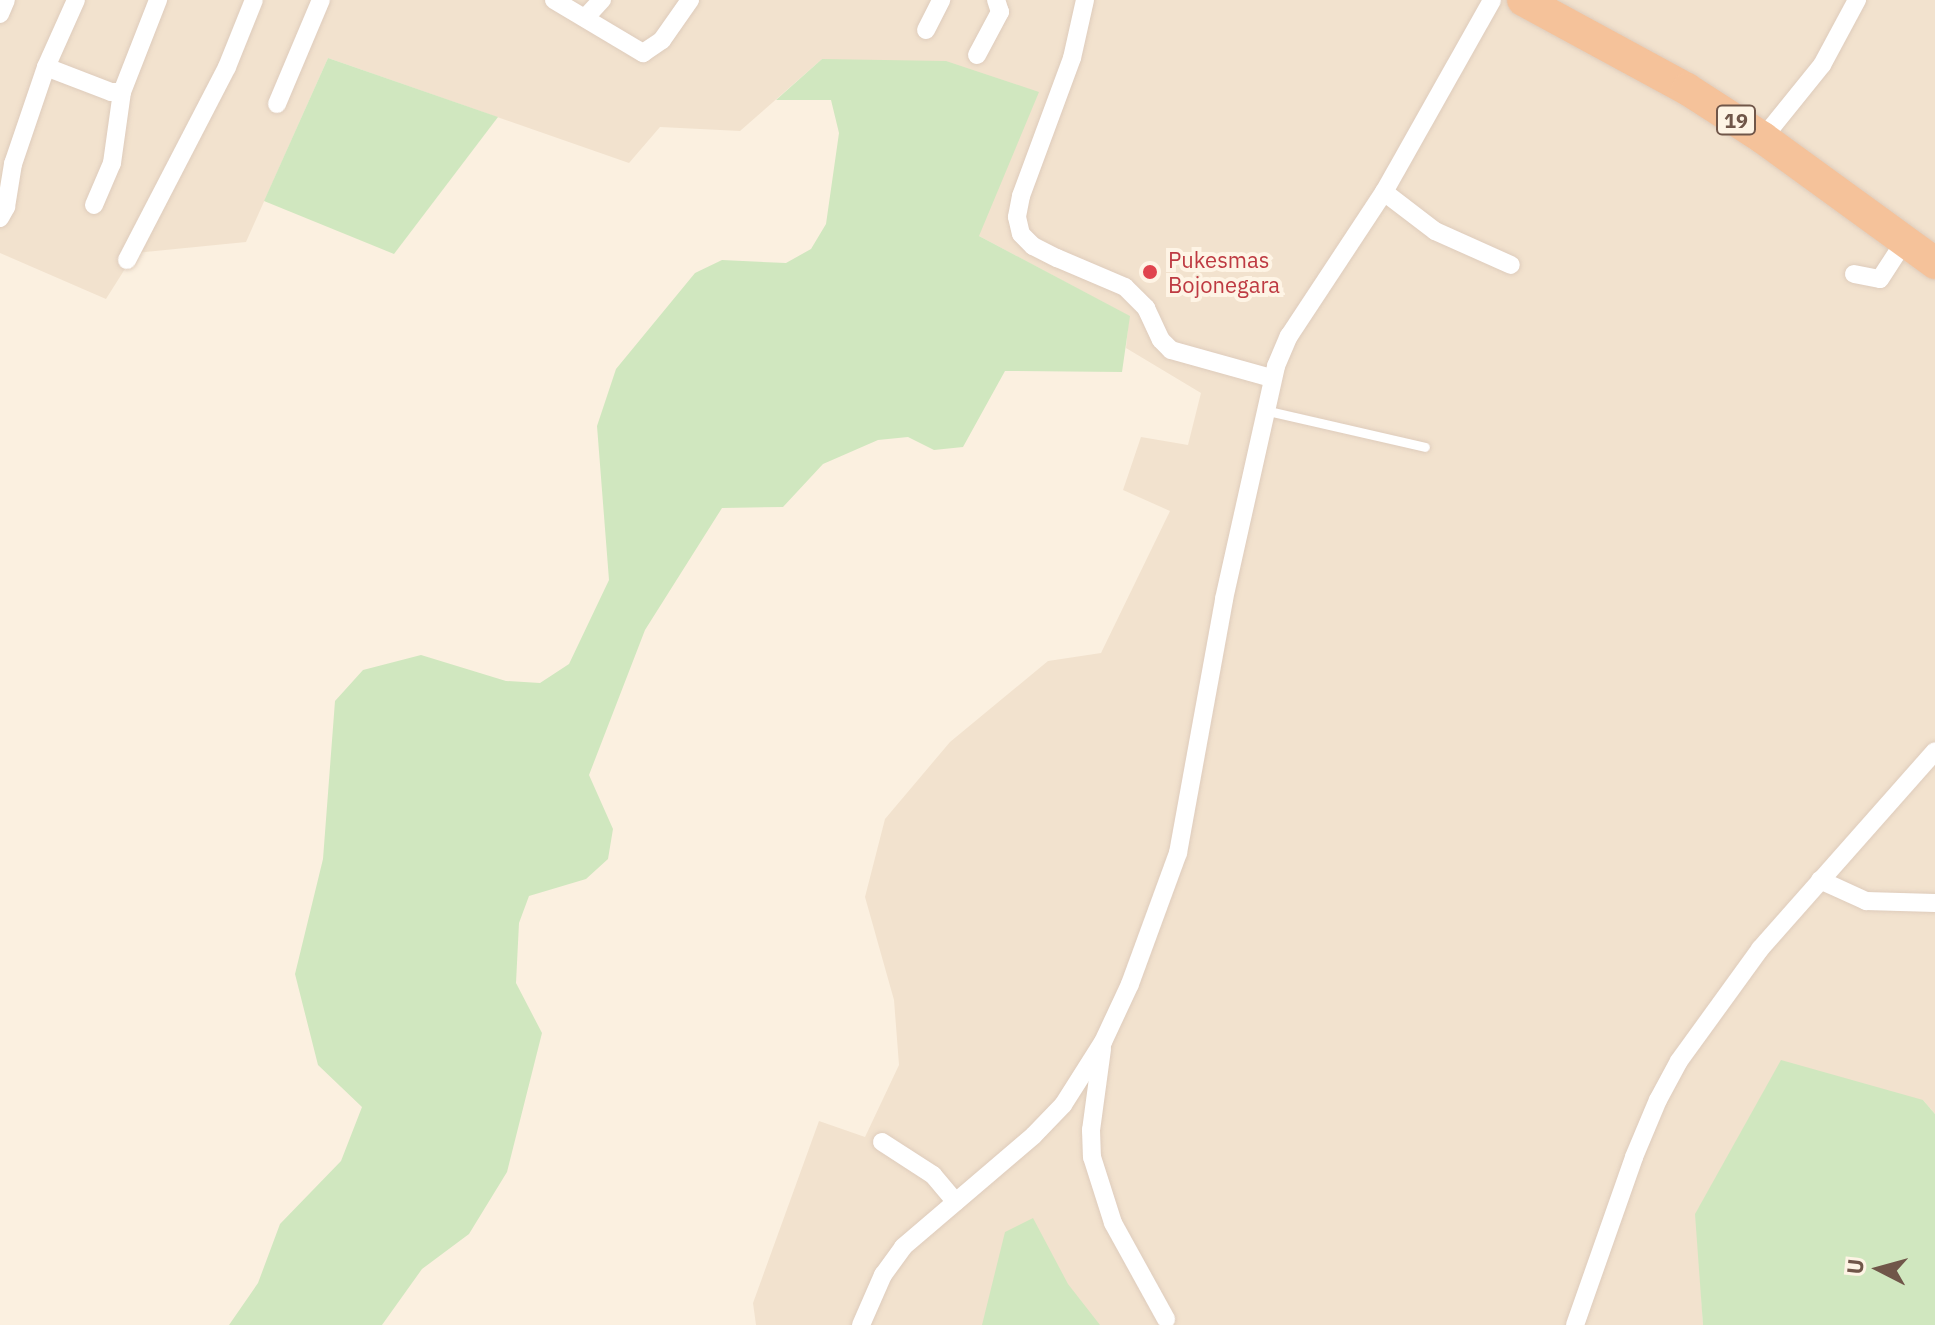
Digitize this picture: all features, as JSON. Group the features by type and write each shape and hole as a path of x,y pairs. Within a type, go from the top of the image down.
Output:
{"highway":[{"name":"19","path":"1523,0 1687,89 1763,138 1935,263"}],"street":[{"path":"0,14 6,0"},
{"path":"0,218 6,207 13,164 46,67 76,0"},
{"path":"94,205 112,163 122,92 158,0"},
{"path":"127,260 227,67 254,0"},
{"path":"277,104 321,0"},
{"path":"554,0 635,51 647,52 662,40 690,0"},
{"path":"585,18 602,0"},
{"path":"926,30 941,0"},
{"path":"977,55 1000,12 996,0"},
{"path":"1085,0 1073,53 1021,196 1017,217 1021,234 1045,252 1125,287 1141,301 1161,340 1171,350 1271,378"},
{"path":"861,1325 883,1275 903,1247 1063,1105 1103,1042 1130,984 1178,853 1224,599 1271,378 1289,336 1384,192 1492,0"},
{"path":"1763,138 1822,65 1857,0"},
{"path":"46,67 111,92 122,92"},
{"path":"1384,192 1435,231 1511,265"},
{"path":"1854,274 1880,279 1904,242"},
{"path":"1575,1325 1634,1157 1669,1077 1760,949 1935,753"},
{"path":"1820,880 1866,901 1884,905 1935,903"},
{"path":"1103,1042 1091,1130 1092,1157 1113,1223 1166,1319"},
{"path":"882,1142 933,1175 956,1202"}],"lane":[{"path":"1264,410 1425,447"}],"shaded area":[{"path":"0,0 1935,0 1935,1114 1923,1100 1701,1291 1703,1325 756,1325 753,1303 819,1121 865,1137 899,1065 894,1000 865,897 885,819 950,742 1048,661 1101,653 1170,511 1123,490 1141,437 1188,445 1201,393 1126,348 1129,316 979,236 822,59 740,131 660,127 629,163 328,58 246,242 135,253 106,299 0,253"}],"green space":[{"path":"328,58 498,117 394,254 264,201"},
{"path":"822,59 946,61 1039,92 979,236 1130,316 1122,372 1005,371 963,447 934,450 908,437 878,440 823,464 783,507 722,508 645,630 589,775 613,829 608,859 586,879 529,896 519,923 516,983 542,1033 507,1172 469,1234 422,1269 382,1325 229,1325 258,1283 280,1224 341,1161 362,1107 318,1065 295,974 323,859 335,701 363,670 421,655 506,681 540,683 569,664 609,580 597,426 616,369 695,273 722,260 786,263 811,249 826,224 839,133 831,100 776,100"},
{"path":"1781,1060 1923,1100 1935,1114 1935,1325 1703,1325 1695,1214"},
{"path":"1033,1218 1068,1284 1100,1325 982,1325 1005,1232"}],"place":[{"name":"Pukesmas Bojonegara","path":"1150,272"}]}
